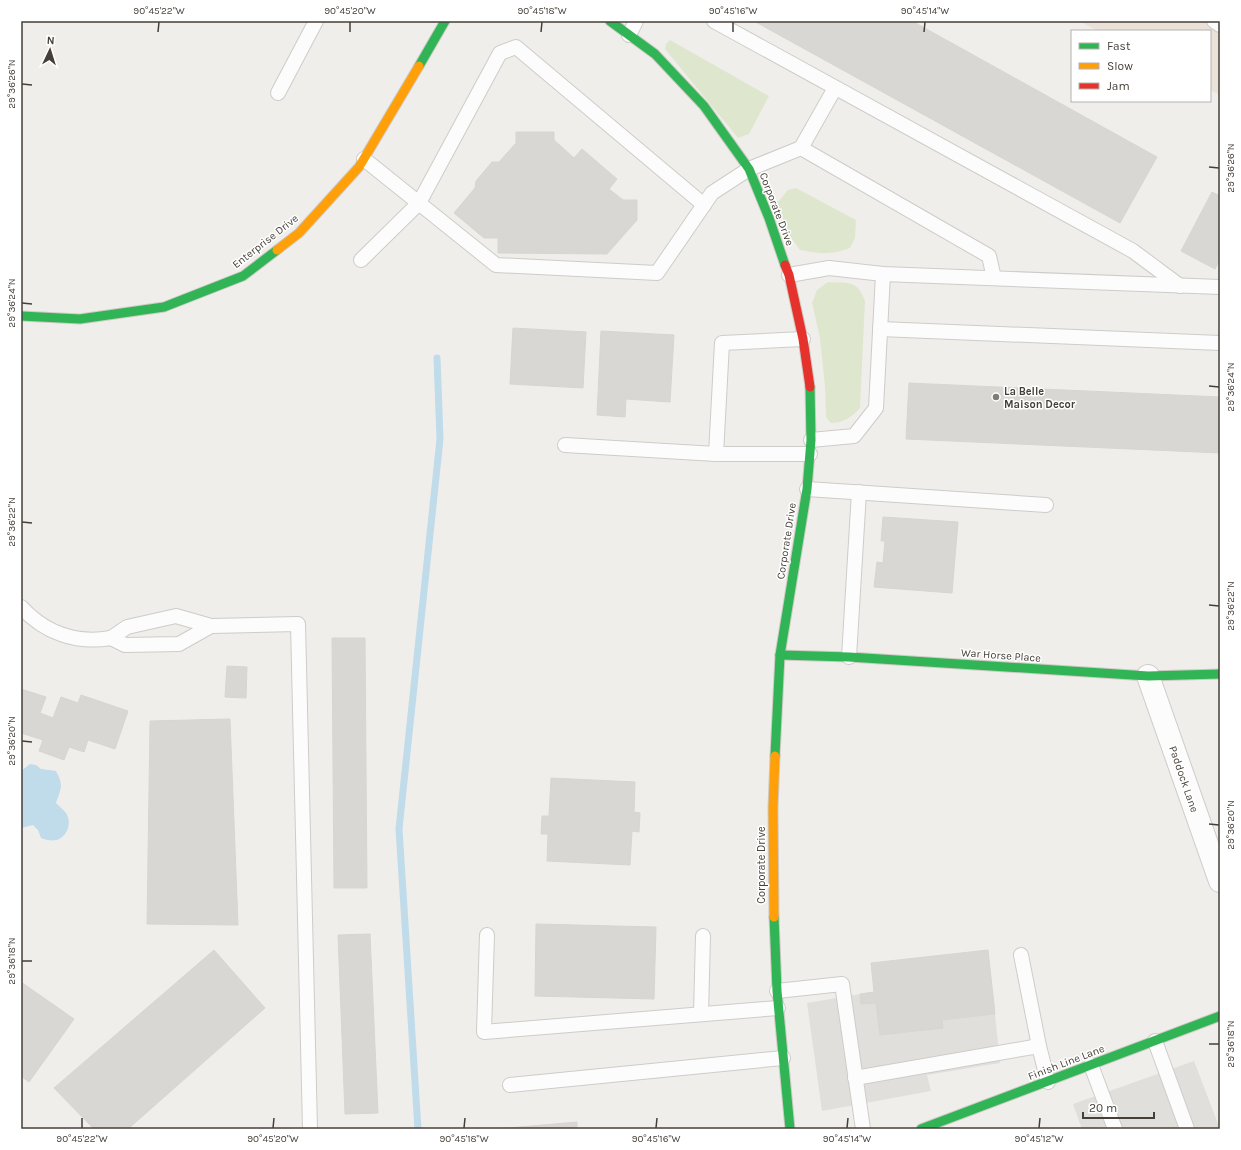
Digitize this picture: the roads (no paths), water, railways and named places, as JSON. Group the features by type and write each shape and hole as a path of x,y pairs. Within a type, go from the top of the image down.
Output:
{"street":[{"name":"Enterprise Drive","path":"21,316 80,319 164,307 243,276 299,233 359,167 445,21"},
{"name":"Corporate Drive","path":"610,21 655,54 704,106 749,169 769,218 789,275 803,339 811,392 810,447 807,488 780,656 773,808 774,941 778,1008 790,1129"},
{"name":"War Horse Place","path":"780,656 849,657 1148,676 1220,674"},
{"name":"Paddock Lane","path":"1148,676 1220,881"},
{"name":"Finish Line Lane","path":"921,1129 1220,1016"}],"lane":[{"path":"278,93 316,21"},
{"path":"629,35 636,21"},
{"path":"714,21 1133,251 1180,286"},
{"path":"1214,21 1220,25"},
{"path":"361,260 419,203 500,53 516,47 704,204"},
{"path":"364,159 496,265 657,273 712,193 749,169 801,148 835,88"},
{"path":"801,148 989,256 994,278"},
{"path":"789,275 829,268 883,274 1180,286 1219,289"},
{"path":"565,445 716,454 810,447 854,436 876,408 883,274"},
{"path":"880,329 1220,343"},
{"path":"716,454 722,343 803,339"},
{"path":"807,488 1046,504"},
{"path":"849,657 859,492"},
{"path":"21,607 29,616 44,627 63,635 85,640 111,638 127,627 176,616 211,626 298,624 310,1129"},
{"path":"111,638 125,645 179,644 211,626"},
{"path":"487,935 484,1032 778,1008"},
{"path":"701,1014 703,936"},
{"path":"1021,955 1039,1046 1048,1082"},
{"path":"777,991 842,984 863,1129"},
{"path":"1155,1040 1188,1129"},
{"path":"855,1078 1039,1046"},
{"path":"510,1085 783,1058"},
{"path":"1091,1065 1114,1129"}],"water":[{"path":"30,764 36,765 41,769 56,771 60,780 61,787 56,803 66,813 69,824 64,835 57,840 41,838 38,830 33,825 21,828 21,771"}],"waterway":[{"path":"418,1129 399,829 440,439 437,358"}],"place":[{"name":"La Belle Maison Decor","path":"996,397"}]}
